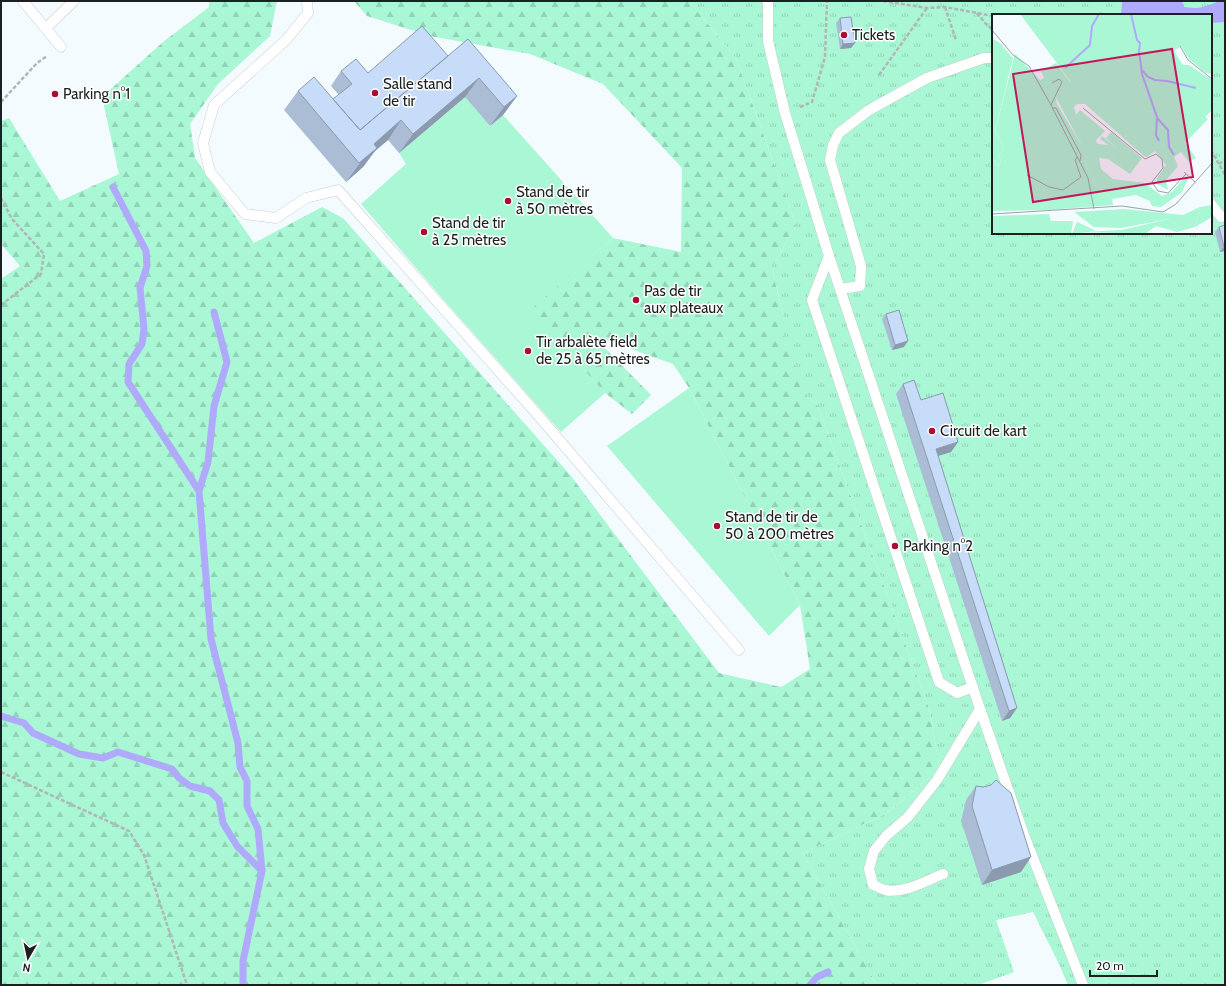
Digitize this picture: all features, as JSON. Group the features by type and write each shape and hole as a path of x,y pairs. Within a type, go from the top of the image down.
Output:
{"lane":[{"path":"24,1 61,47"},
{"path":"46,28 74,1"},
{"path":"307,1 308,13 286,40 214,105 203,143 210,172 245,214 276,218 306,198 338,190 537,414 738,650"},
{"path":"768,1 768,41 785,113 829,256 980,710 1024,835 1083,985"},
{"path":"840,289 860,286 861,266 830,160 833,145 839,133 869,110 927,78 984,58 992,58"},
{"path":"1212,205 1221,217 1225,216"},
{"path":"829,256 812,300 939,682 957,693 973,686"},
{"path":"943,874 901,890 886,890 873,885 869,869 874,851 886,836 908,817 937,780 980,710"}],"path":[{"path":"785,113 812,102 825,57 827,1"},
{"path":"883,1 928,8 945,6 992,16"},
{"path":"945,6 956,40"},
{"path":"879,75 928,8"},
{"path":"977,12 992,29"},
{"path":"1,102 37,63 61,47"},
{"path":"1212,152 1225,175"},
{"path":"1219,164 1225,160"},
{"path":"1,198 12,219 44,254 41,274 1,305"},
{"path":"1,772 129,831 144,855 187,985"}],"green space":[{"path":"209,1 277,1 270,36 218,84 190,124 195,158 254,243 322,207 343,218 571,476 719,673 781,687 810,669 800,605 689,388 673,364 592,335 651,395 632,414 605,393 530,310 613,238 681,252 682,168 603,84 530,54 430,36 367,16 354,1 689,1 736,58 796,225 772,268 784,320 807,397 817,404 929,708 940,769 887,813 803,853 877,985 1,985 1,279 20,266 1,244 1,121 9,118 60,201 119,174 102,97 163,42 209,7"},
{"path":"689,1 1225,1 1225,985 1068,985 1033,912 996,920 1014,972 978,985 877,985 803,853 887,813 940,769 929,708 817,404 807,397 780,327 784,320 772,268 796,225 736,58"},
{"path":"465,97 490,126 503,115 613,238 531,310 605,393 561,432 361,204 406,164 399,153"},
{"name":"Stand de tir de 50 à 200 mètres","path":"689,388 800,605 769,636 607,446"}],"shaded area":[{"path":"1122,1 1182,1 1184,7 1195,8 1225,1 1225,22 1212,23 1212,14 1121,14"}],"building":[{"path":"851,17 855,43 843,44 840,18"},
{"name":"Salle stand de tir","path":"422,26 448,56 360,130 333,99 352,84 341,71 356,59 368,73"},
{"path":"468,39 517,96 504,107 479,78 413,134 401,120 374,144 377,148 359,163 298,91 314,77 360,130"},
{"path":"1225,225 1225,247 1224,247 1219,227"},
{"path":"899,310 908,341 895,345 886,314"},
{"path":"914,380 921,400 943,393 958,442 936,449 1017,708 1009,711 903,384"},
{"path":"996,780 1011,793 1031,857 992,870 972,806 976,786 983,787 991,785"}],"waterway":[{"path":"113,187 146,251 147,266 140,288 144,329 142,344 129,364 128,382 199,491"},
{"path":"214,312 227,362 214,406 208,462 199,491 211,639 238,743 240,767 247,781 247,806 258,829 262,871 243,961 243,985"},
{"path":"1,716 24,723 33,733 79,754 103,758 118,752 172,769 179,778 190,786 210,791 219,800 223,823 237,846 262,871"},
{"path":"810,985 817,977 828,972"}],"place":[{"name":"Tickets","path":"844,35"},
{"name":"Salle stand de tir","path":"375,93"},
{"name":"Parking n°1","path":"55,94"},
{"name":"Stand de tir à 50 mètres","path":"508,201"},
{"name":"Stand de tir à 25 mètres","path":"424,232"},
{"name":"Pas de tir aux plateaux","path":"636,300"},
{"name":"Tir arbalète field de 25 à 65 mètres","path":"528,351"},
{"name":"Circuit de kart","path":"932,431"},
{"name":"Stand de tir de 50 à 200 mètres","path":"717,526"},
{"name":"Parking n°2","path":"895,546"}]}
